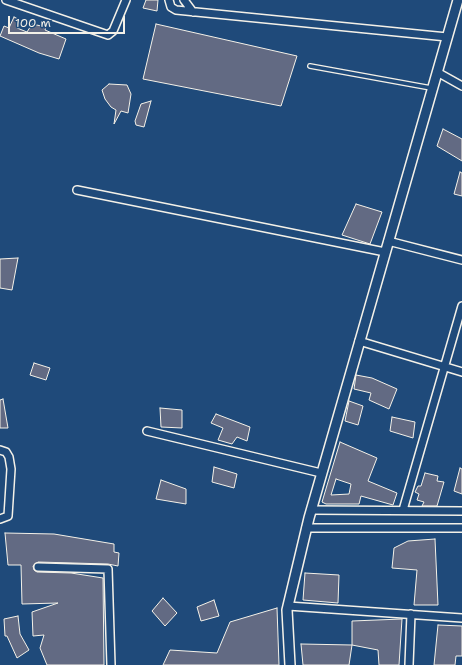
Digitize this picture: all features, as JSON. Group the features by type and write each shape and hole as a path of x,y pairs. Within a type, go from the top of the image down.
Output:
{"main road":[{"path":"290,665 288,606 306,528 446,36 458,0"}],"street":[{"path":"6,0 108,35 113,31 126,0"},
{"path":"169,0 170,7 173,9 193,12 446,36"},
{"path":"184,0 193,12"},
{"path":"437,72 462,86"},
{"path":"77,190 385,252"},
{"path":"388,241 462,260"},
{"path":"403,510 462,306"},
{"path":"359,340 462,372"},
{"path":"147,431 321,474"},
{"path":"0,450 6,452 9,457 11,469 8,516 0,519"},
{"path":"311,510 462,511"},
{"path":"306,528 462,528"},
{"path":"38,567 108,569 111,665"},
{"path":"288,606 462,618"},
{"path":"409,665 411,614"}],"lane":[{"path":"310,66 432,88"}],"building":[{"path":"146,0 158,0 157,11 143,8"},
{"path":"14,17 20,20 17,28 27,32 32,24 46,27 45,30 66,39 59,59 39,53 0,36 4,26 9,28"},
{"path":"156,24 297,56 281,106 143,79"},
{"path":"109,84 127,85 131,94 128,113 121,111 114,124 116,110 111,107 105,99 102,90"},
{"path":"151,101 144,127 136,125 135,121 141,104"},
{"path":"443,129 462,139 462,161 437,146"},
{"path":"460,172 462,173 462,196 454,194"},
{"path":"356,204 382,212 370,244 342,235"},
{"path":"18,258 12,290 0,288 0,259"},
{"path":"34,363 50,368 46,380 30,375"},
{"path":"356,375 372,378 397,389 389,409 369,400 371,393 354,389"},
{"path":"3,399 8,428 0,428 0,400"},
{"path":"349,401 363,406 358,425 345,421"},
{"path":"160,408 182,410 182,428 161,427"},
{"path":"216,414 250,427 247,441 237,437 232,444 218,440 223,428 211,423"},
{"path":"392,417 415,422 413,438 390,431"},
{"path":"340,442 377,458 368,481 397,493 393,505 361,496 359,504 326,504 322,502","holes":["336,479 351,484 349,494 331,495"]},
{"path":"214,467 237,474 234,488 212,482"},
{"path":"460,468 462,469 462,494 454,491"},
{"path":"425,473 438,476 437,481 444,482 437,506 422,506 424,502 417,500 419,494 415,492 418,486 421,486"},
{"path":"161,480 186,489 186,504 156,499"},
{"path":"5,533 54,534 114,544 114,552 119,553 118,566 108,564 38,562 33,566 34,570 37,572 71,573 103,578 104,665 47,665 40,648 44,635 33,636 32,612 58,603 22,604 21,565 8,565"},
{"path":"435,539 438,605 414,605 417,570 392,568 394,548 408,541"},
{"path":"305,573 339,575 338,603 303,600"},
{"path":"163,598 177,613 165,626 152,611"},
{"path":"214,600 219,616 201,621 197,607"},
{"path":"277,608 279,665 163,665 170,650 217,653 230,622"},
{"path":"18,616 20,634 29,650 17,658 7,636 5,636 4,619"},
{"path":"402,619 399,665 379,665 378,650 352,645 352,621"},
{"path":"438,625 462,626 462,656 456,656 455,665 434,665"},
{"path":"301,644 352,645 349,665 303,665"}]}
